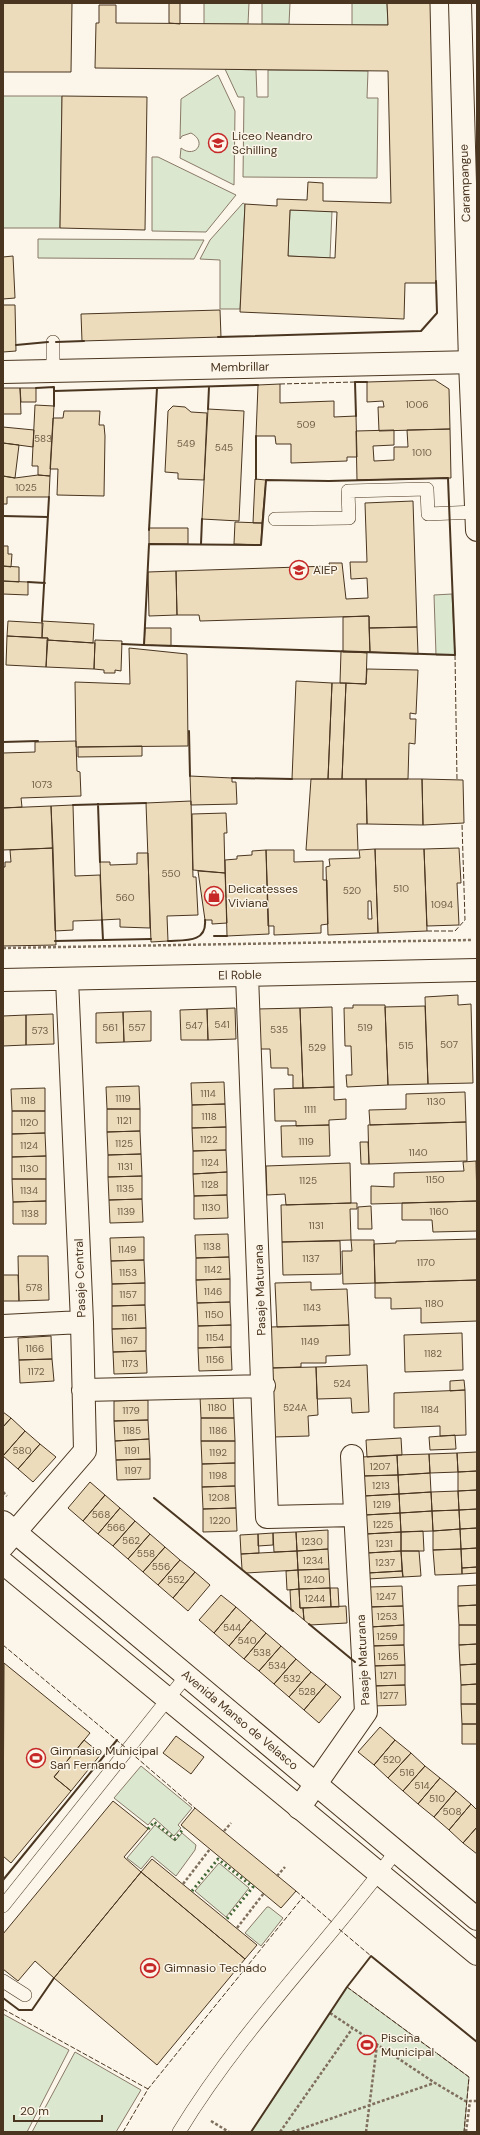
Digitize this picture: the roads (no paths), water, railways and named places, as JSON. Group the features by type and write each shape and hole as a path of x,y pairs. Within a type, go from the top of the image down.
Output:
{"street":[{"name":"Carampangue","path":"460,3 473,362 477,521"},
{"name":"Membrillar","path":"3,372 473,362"},
{"name":"El Roble","path":"3,980 477,970"},
{"name":"Pasaje Maturana","path":"247,975 268,1517 355,1515"},
{"name":"Pasaje Central","path":"7,1534 85,1451 82,1322 67,979"},
{"path":"3,1326 82,1322"},
{"path":"84,1390 264,1386"},
{"name":"Pasaje Maturana","path":"299,1808 366,1712 352,1456"},
{"name":"Avenida Manso de Velasco","path":"7,1534 187,1675 397,1850 477,1919"},
{"path":"3,1563 477,1954"}],"lane":[{"path":"53,342 53,371"},
{"path":"275,519 350,518 348,491 427,489 428,514 477,521"},
{"path":"3,1906 187,1675"},
{"path":"179,2132 202,2095 257,2022 380,1874 397,1850"},
{"path":"3,1981 25,1995"}],"place":[{"name":"Liceo Neandro Schilling","path":"218,143"},
{"name":"AIEP","path":"299,570"},
{"name":"Delicatesses Viviana","path":"214,896"},
{"name":"Gimnasio Municipal San Fernando","path":"36,1758"},
{"name":"Gimnasio Techado","path":"150,1968"},
{"name":"Piscina Municipal","path":"367,2045"}]}
